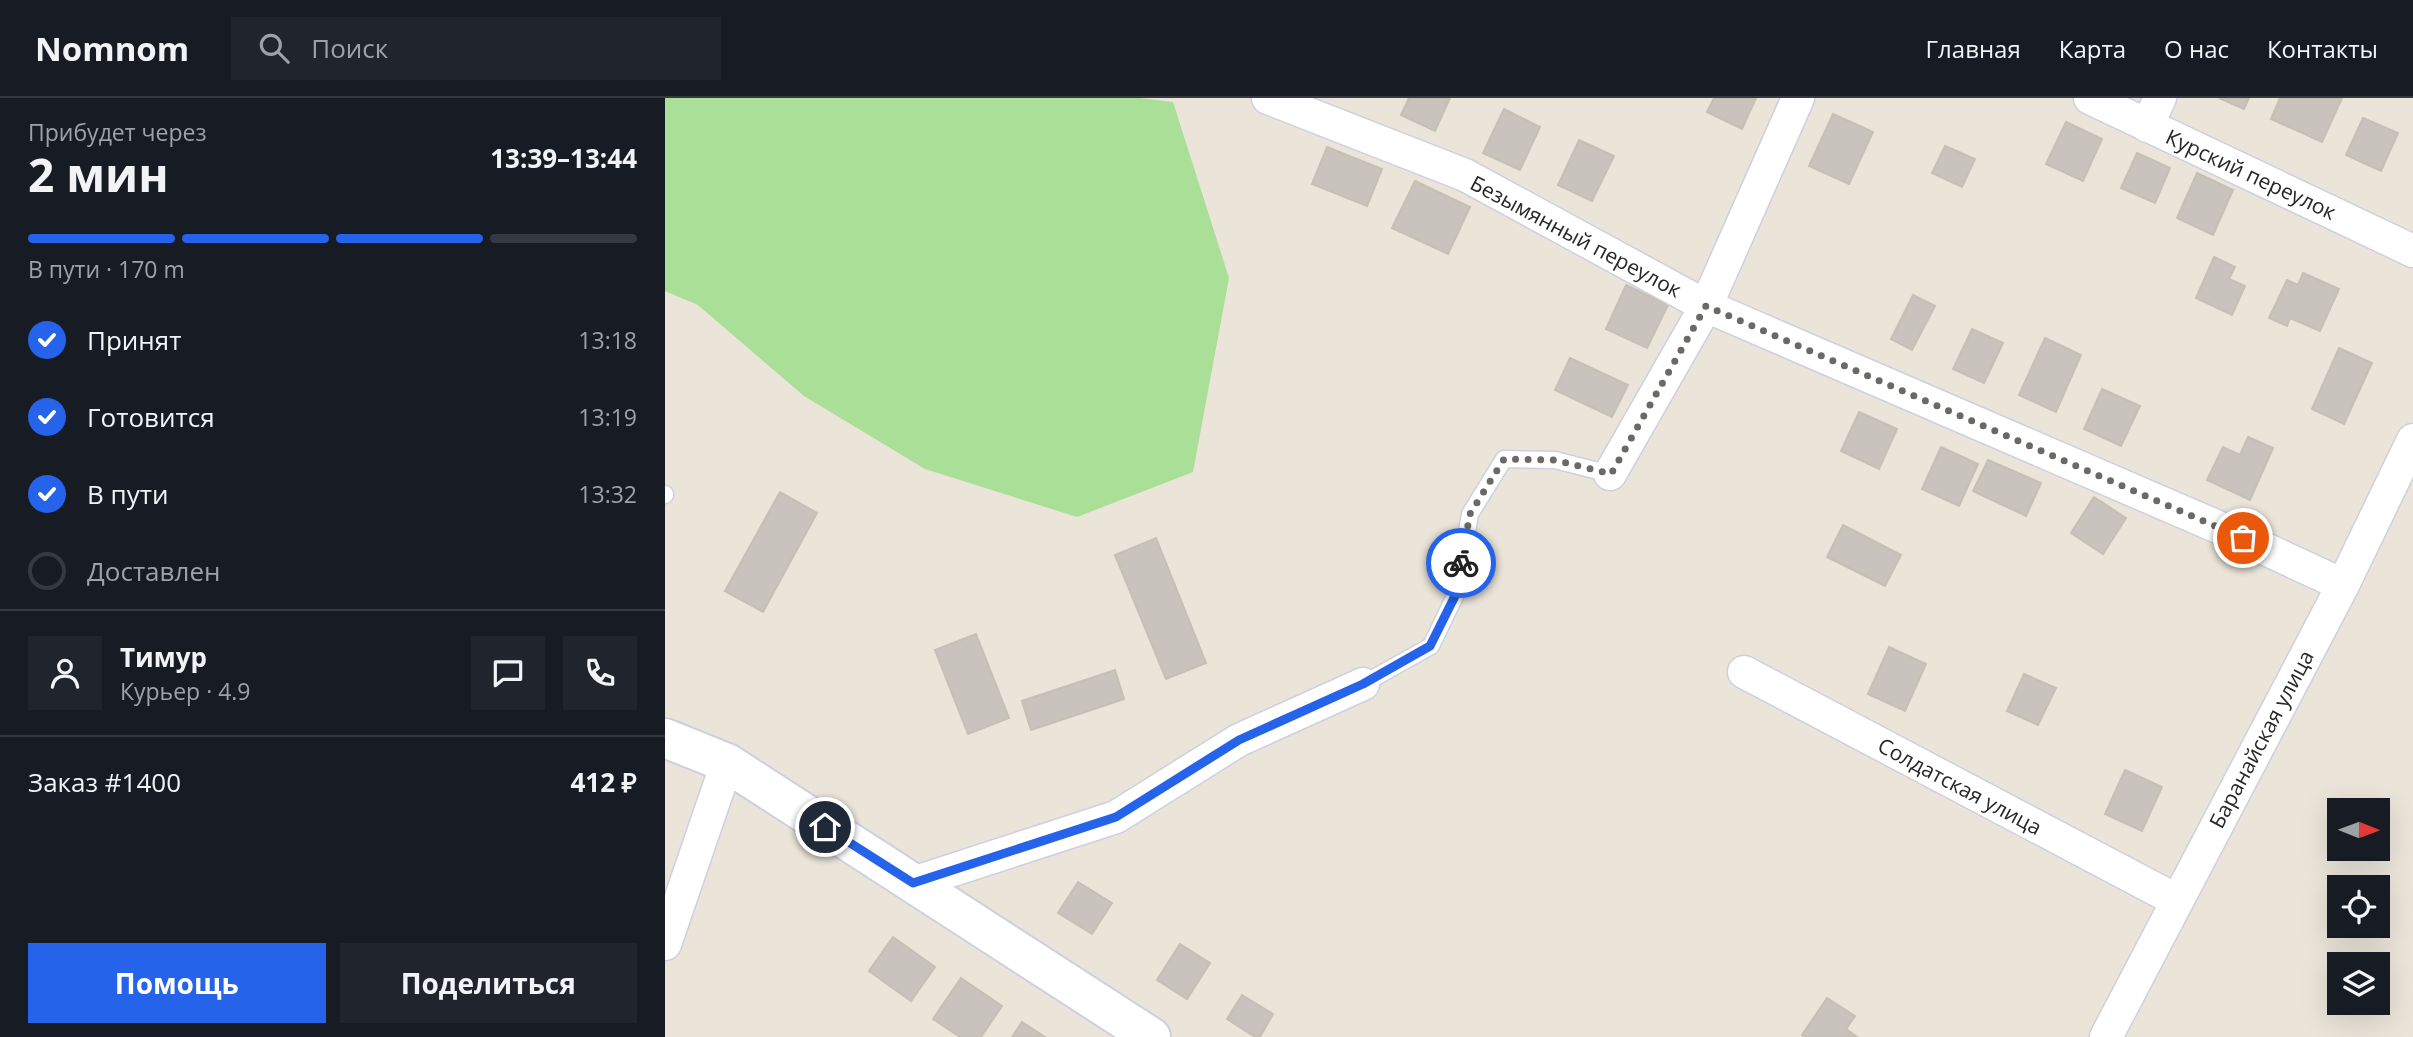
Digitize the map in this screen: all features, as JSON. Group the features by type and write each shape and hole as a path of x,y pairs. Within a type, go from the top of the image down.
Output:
{"street":[{"name":"Безымянный переулок","path":"1268,98 1465,175 1706,306 2218,527 2343,585"},
{"path":"1611,474 1706,306 1798,98"},
{"name":"Курский переулок","path":"2090,98 2154,112 2413,250"},
{"name":"Баранайская улица","path":"2106,1037 2343,585 2413,440"},
{"name":"Солдатская улица","path":"1744,672 2176,900"},
{"path":"913,883 1116,817 1239,740 1363,684"},
{"path":"665,738 727,763 1151,1037"},
{"path":"665,944 727,763"}],"lane":[{"path":"1363,684 1430,646 1456,594 1470,514 1504,459 1555,460 1611,474"}],"green space":[{"path":"665,98 1140,98 1173,102 1229,278 1193,472 1077,517 925,469 804,396 698,305 665,291"}],"building":[{"path":"1409,98 1450,98 1435,131 1401,115"},
{"path":"1714,98 1756,98 1742,129 1707,112"},
{"path":"2219,98 2249,98 2244,109"},
{"path":"2280,98 2342,98 2322,142 2271,119"},
{"path":"1504,109 1540,127 1520,170 1483,153"},
{"path":"1833,114 1873,132 1849,184 1809,166"},
{"path":"2363,118 2398,133 2381,171 2346,155"},
{"path":"2066,122 2102,139 2083,181 2046,164"},
{"path":"1579,140 1614,156 1592,201 1558,185"},
{"path":"1945,146 1975,159 1962,187 1932,173"},
{"path":"1327,147 1382,169 1367,206 1312,184"},
{"path":"2137,153 2170,168 2155,203 2121,188"},
{"path":"2197,173 2233,190 2213,235 2177,218"},
{"path":"1415,181 1470,207 1448,254 1392,228"},
{"path":"2214,257 2235,267 2229,279 2245,286 2232,315 2196,298"},
{"path":"2303,273 2339,289 2320,331 2290,318 2287,326 2269,318 2287,280 2298,285"},
{"path":"1626,285 1668,305 1647,348 1606,329"},
{"path":"1913,295 1935,306 1912,350 1891,339"},
{"path":"1972,329 2003,343 1984,383 1953,369"},
{"path":"2045,338 2081,355 2056,412 2019,395"},
{"path":"2339,348 2372,363 2344,424 2312,409"},
{"path":"1570,358 1628,385 1612,417 1555,390"},
{"path":"2102,389 2140,406 2121,446 2084,429"},
{"path":"1859,412 1897,429 1879,469 1841,451"},
{"path":"2248,437 2273,448 2250,500 2207,480 2223,447 2240,455"},
{"path":"1941,447 1978,464 1959,506 1922,489"},
{"path":"1988,460 2041,483 2026,516 1973,491"},
{"path":"780,492 817,513 763,612 725,591"},
{"path":"2094,497 2126,518 2103,554 2071,533"},
{"path":"1843,525 1901,555 1885,586 1827,557"},
{"path":"1156,538 1206,663 1166,679 1115,555"},
{"path":"976,634 1009,718 968,734 935,650"},
{"path":"1889,647 1926,664 1905,711 1868,694"},
{"path":"1115,670 1124,699 1031,730 1022,701"},
{"path":"2024,674 2056,688 2038,725 2007,711"},
{"path":"2125,770 2162,787 2142,831 2105,814"},
{"path":"1078,882 1112,903 1092,934 1058,913"},
{"path":"893,937 935,967 911,1001 869,971"},
{"path":"1180,944 1210,963 1187,999 1157,980"},
{"path":"961,978 1002,1006 981,1037 960,1037 933,1019"},
{"path":"1242,995 1273,1014 1260,1037 1255,1037 1227,1019"},
{"path":"1827,998 1855,1016 1846,1029 1857,1037 1802,1035"},
{"path":"1022,1022 1045,1037 1012,1037"}],"way so far":[{"path":"1461,563 1470,514 1504,459 1555,460 1611,474 1706,306 2243,538"}],"route":[{"path":"825,827 913,883 1116,817 1239,740 1363,684 1430,646 1456,594 1461,563"}]}
